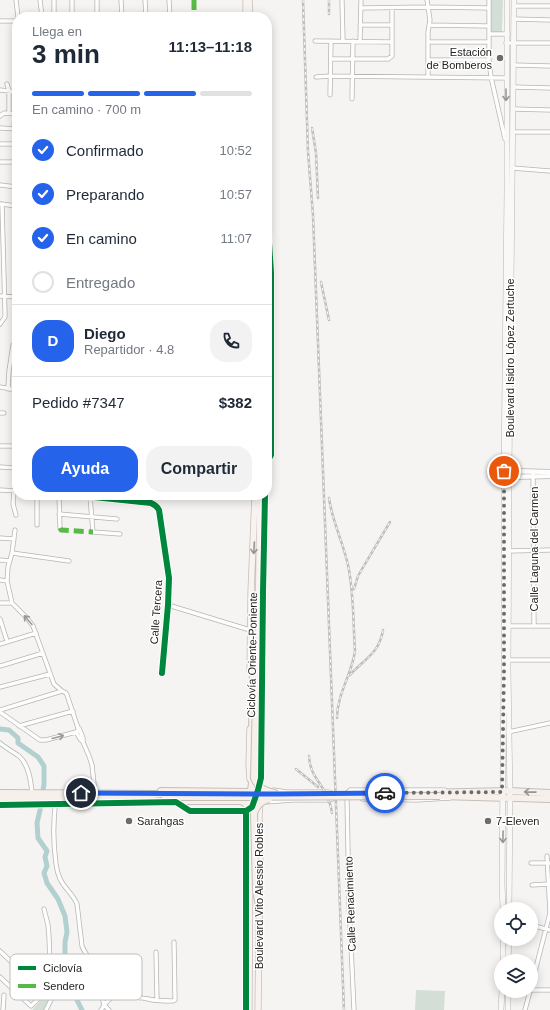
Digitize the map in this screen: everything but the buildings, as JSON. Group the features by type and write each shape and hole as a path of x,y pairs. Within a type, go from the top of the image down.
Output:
{"highway":[{"path":"258,639 254,653 253,667 251,792 259,809"},
{"path":"256,648 254,778 261,788 277,796"},
{"path":"135,794 149,790 251,792"},
{"path":"238,791 242,797 240,801"},
{"path":"240,801 246,798 251,792"},
{"path":"0,793 52,797 145,798 165,795"},
{"path":"52,797 95,793 277,796 441,794 506,795 550,793"},
{"path":"0,799 34,795"},
{"path":"506,795 550,799"},
{"path":"259,906 256,892 254,813 263,801 277,796"},
{"path":"145,798 161,801 240,801 244,802 249,808"}],"main road":[{"path":"246,0 246,12"},
{"path":"249,0 250,12"},
{"name":"Boulevard Isidro López Zertuche","path":"507,0 506,78 509,221"},
{"name":"Boulevard Isidro López Zertuche","path":"509,902 506,795 506,474 508,273 513,132 514,3"},
{"name":"Boulevard Isidro López Zertuche","path":"506,474 509,551 506,605 508,626 506,660"},
{"name":"Boulevard Vito Alessio Robles","path":"249,1006 249,808 251,792 249,765 250,630 258,500"},
{"name":"Boulevard Vito Alessio Robles","path":"258,500 258,780 260,851 258,1010"},
{"name":"Boulevard Isidro López Zertuche","path":"503,902 506,795"},
{"path":"250,816 254,814 262,805 268,802"},
{"path":"501,1010 502,998"},
{"path":"508,998 508,1010"},
{"path":"249,1006 253,999 258,1002"}],"street":[{"path":"16,0 17,12"},
{"path":"40,0 41,12"},
{"path":"54,0 54,12"},
{"path":"72,0 72,12"},
{"path":"96,0 97,12"},
{"path":"121,0 122,12"},
{"path":"145,0 146,12"},
{"path":"169,0 170,12"},
{"path":"342,0 343,42"},
{"path":"360,41 361,0"},
{"path":"427,0 430,20 428,32 428,77"},
{"path":"490,0 489,60 491,77 507,144"},
{"path":"514,3 550,6"},
{"path":"361,8 490,8"},
{"path":"331,59 388,59 392,56 392,8"},
{"path":"0,17 0,21 12,22"},
{"path":"514,19 550,20"},
{"path":"360,25 392,25"},
{"path":"429,25 489,26"},
{"path":"489,34 513,34"},
{"path":"315,41 392,42"},
{"path":"330,95 331,41"},
{"path":"352,42 352,99"},
{"path":"428,42 489,42"},
{"path":"506,43 550,43"},
{"path":"428,60 489,60"},
{"path":"513,65 550,66"},
{"path":"316,77 506,78"},
{"path":"7,84 9,91 9,113"},
{"path":"513,87 550,88"},
{"path":"0,90 12,91"},
{"path":"513,109 550,110"},
{"path":"0,116 4,113 12,113"},
{"path":"0,128 12,128"},
{"path":"513,132 550,132"},
{"path":"0,144 12,144"},
{"path":"0,162 12,162"},
{"path":"512,168 550,171"},
{"path":"0,185 12,186"},
{"path":"0,324 5,315 1,204 12,205"},
{"path":"0,296 12,297"},
{"path":"8,388 12,352"},
{"path":"0,387 12,389"},
{"path":"0,446 12,446"},
{"path":"0,467 12,468"},
{"path":"506,474 533,474 550,472"},
{"path":"533,474 550,476"},
{"name":"Calle Laguna del Carmen","path":"533,474 534,626"},
{"path":"0,490 12,491"},
{"path":"15,500 16,515"},
{"path":"37,500 37,525"},
{"path":"59,500 60,528"},
{"path":"90,500 93,532 120,534"},
{"name":"Calle Tercera","path":"120,500 151,503 156,505 159,510 169,578 162,673"},
{"path":"59,514 117,519"},
{"path":"15,530 12,553 7,573 7,581 12,603 31,622 54,684 66,693 73,711 80,739 83,742 92,765 95,793"},
{"path":"0,538 14,539"},
{"path":"509,551 550,550"},
{"path":"12,553 69,561"},
{"path":"0,560 9,561"},
{"path":"0,580 7,581"},
{"path":"0,603 12,603"},
{"path":"168,605 250,630 255,633 258,639"},
{"path":"0,619 7,642"},
{"path":"508,626 550,626"},
{"path":"0,644 36,633"},
{"path":"0,666 43,653"},
{"path":"506,660 550,660"},
{"path":"0,687 50,674"},
{"path":"0,711 62,691"},
{"path":"0,711 40,740 46,740 77,730"},
{"path":"19,726 73,711"},
{"path":"506,732 550,723"},
{"path":"0,743 19,756 24,762 34,795"},
{"path":"258,780 260,786 266,790 287,792 330,792 333,796 330,800 268,802 259,809"},
{"path":"266,790 263,797 268,802"},
{"name":"Calle Renacimiento","path":"354,1010 349,902 348,792 350,790 452,790 459,794"},
{"path":"349,799 436,800 446,799 459,794"},
{"path":"52,797 54,850 58,875 77,904 82,946 86,954"},
{"path":"538,965 548,930 550,913 548,884 549,863 547,856"},
{"path":"531,863 549,863"},
{"path":"532,885 548,884"},
{"path":"44,909 48,925 50,954"},
{"path":"538,927 548,930"},
{"path":"142,998 175,1000 174,942"},
{"path":"0,951 10,961"},
{"path":"156,952 157,1000"},
{"path":"0,977 10,986"},
{"path":"538,989 550,990"},
{"path":"3,1010 4,995"},
{"path":"525,1010 528,998"},
{"path":"25,1000 32,1006 38,1000"},
{"path":"46,1010 51,1000"},
{"path":"103,1000 104,1005 109,1010"},
{"path":"101,1010 109,1000"}],"shaded area":[{"path":"491,0 503,0 502,32 491,32"},
{"path":"416,990 445,991 444,1010 415,1010"},
{"path":"41,1000 49,1000 44,1010 32,1010"}],"waterway":[{"path":"0,729 9,730 18,738 18,743 38,757 44,766 44,784 37,823 38,838 47,851 45,857 47,866 44,873 47,883 58,899 65,916 67,932 65,954"},
{"path":"77,1000 82,1010"}],"railway":[{"path":"303,0 308,152 313,215 344,1010"},
{"path":"329,0 329,14"},
{"path":"312,128 316,153 318,198"},
{"path":"321,282 329,320"},
{"path":"329,498 330,507 346,556 350,575 355,651 351,668 339,701 337,718"},
{"path":"354,589 358,576 390,522"},
{"path":"350,675 375,650 383,630"},
{"path":"309,756 312,771 326,794 332,813"},
{"path":"296,769 318,787"}],"marked path":[{"path":"194,0 194,12"},
{"path":"60,528 61,530 93,532"}],"cycle path":[{"path":"122,500 151,503 159,510 169,578 162,673"},
{"name":"Ciclovía Oriente-Poniente","path":"246,811 252,807 261,778 265,500"},
{"path":"0,805 176,802 190,811 246,811 246,1010"}],"way so far":[{"path":"385,793 502,792 504,670 504,471"}],"place":[{"name":"Estación de Bomberos","path":"500,58"},
{"name":"Sarahgas","path":"129,821"},
{"name":"7-Eleven","path":"488,821"}],"route":[{"path":"81,793 385,793"}]}
